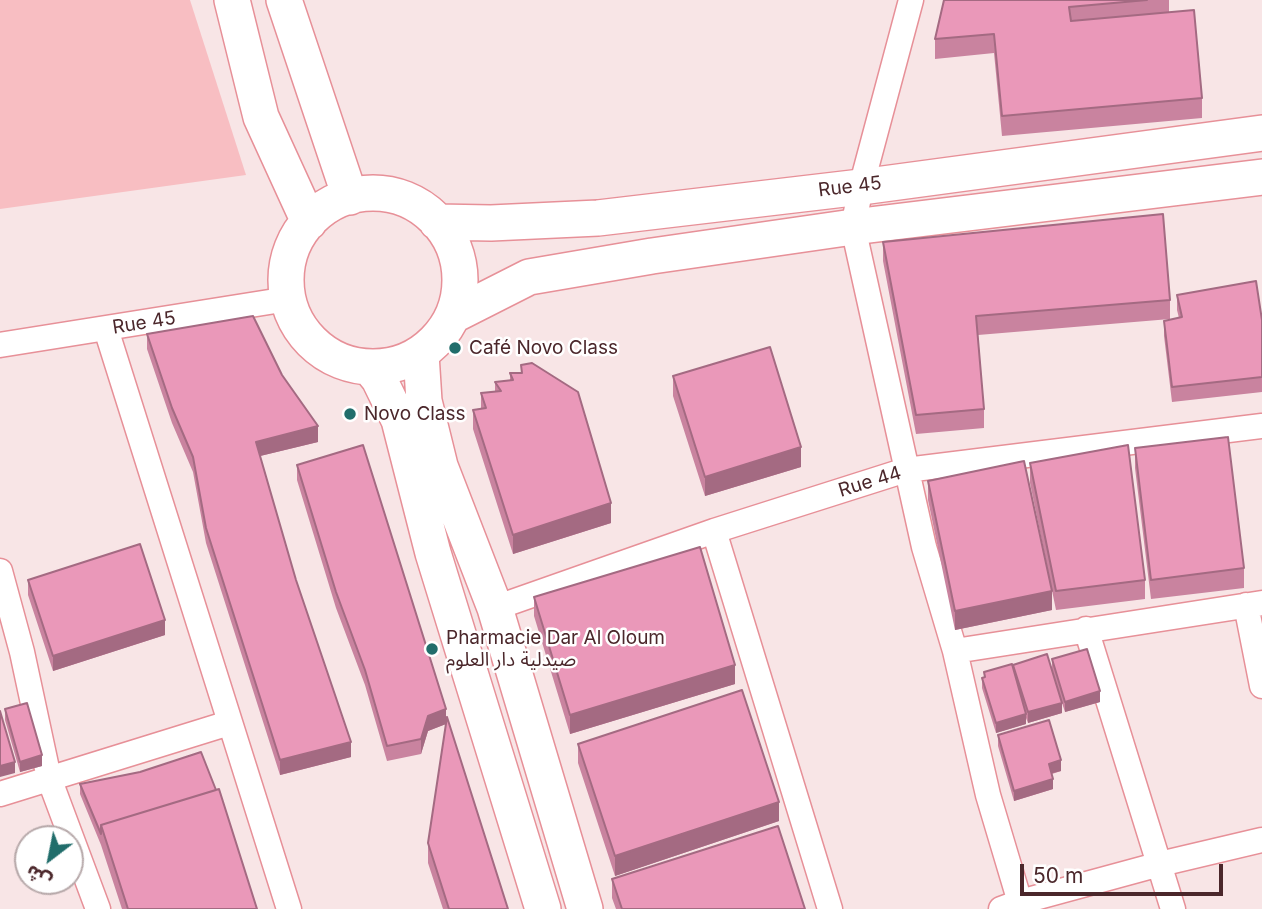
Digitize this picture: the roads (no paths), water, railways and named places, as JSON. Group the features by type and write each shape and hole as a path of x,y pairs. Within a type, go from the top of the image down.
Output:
{"street":[{"path":"232,0 261,117 309,222"},
{"path":"284,0 350,197"},
{"path":"911,0 861,187 853,228 924,547 956,651 1014,906 1160,864 1262,840"},
{"name":"Rue 45","path":"437,222 560,221 861,187 1262,134"},
{"path":"454,314 530,277 652,256 1262,177"},
{"path":"382,194 412,203 437,222 449,238 457,256 461,276 459,296 454,314 440,337 421,354 388,367 370,368 333,358 304,334 288,299 286,279 289,258 297,239 321,211 350,197 382,194"},
{"name":"Rue 45","path":"0,345 288,299"},
{"path":"106,329 289,909"},
{"path":"421,354 425,401 440,466 495,608 585,909"},
{"path":"370,368 379,379 399,420 433,553 543,909"},
{"name":"Rue 44","path":"495,608 714,531 906,470 1262,426"},
{"path":"714,531 830,909"},
{"path":"0,571 11,655 49,778 98,909"},
{"path":"956,651 1254,604 1262,686"},
{"path":"1086,629 1173,909"},
{"path":"0,794 229,723"}],"place":[{"name":"Café Novo Class","path":"455,348"},
{"name":"Novo Class","path":"350,414"},
{"name":"Pharmacie Dar Al Oloum صيدلية دار العلوم","path":"432,649"}]}
